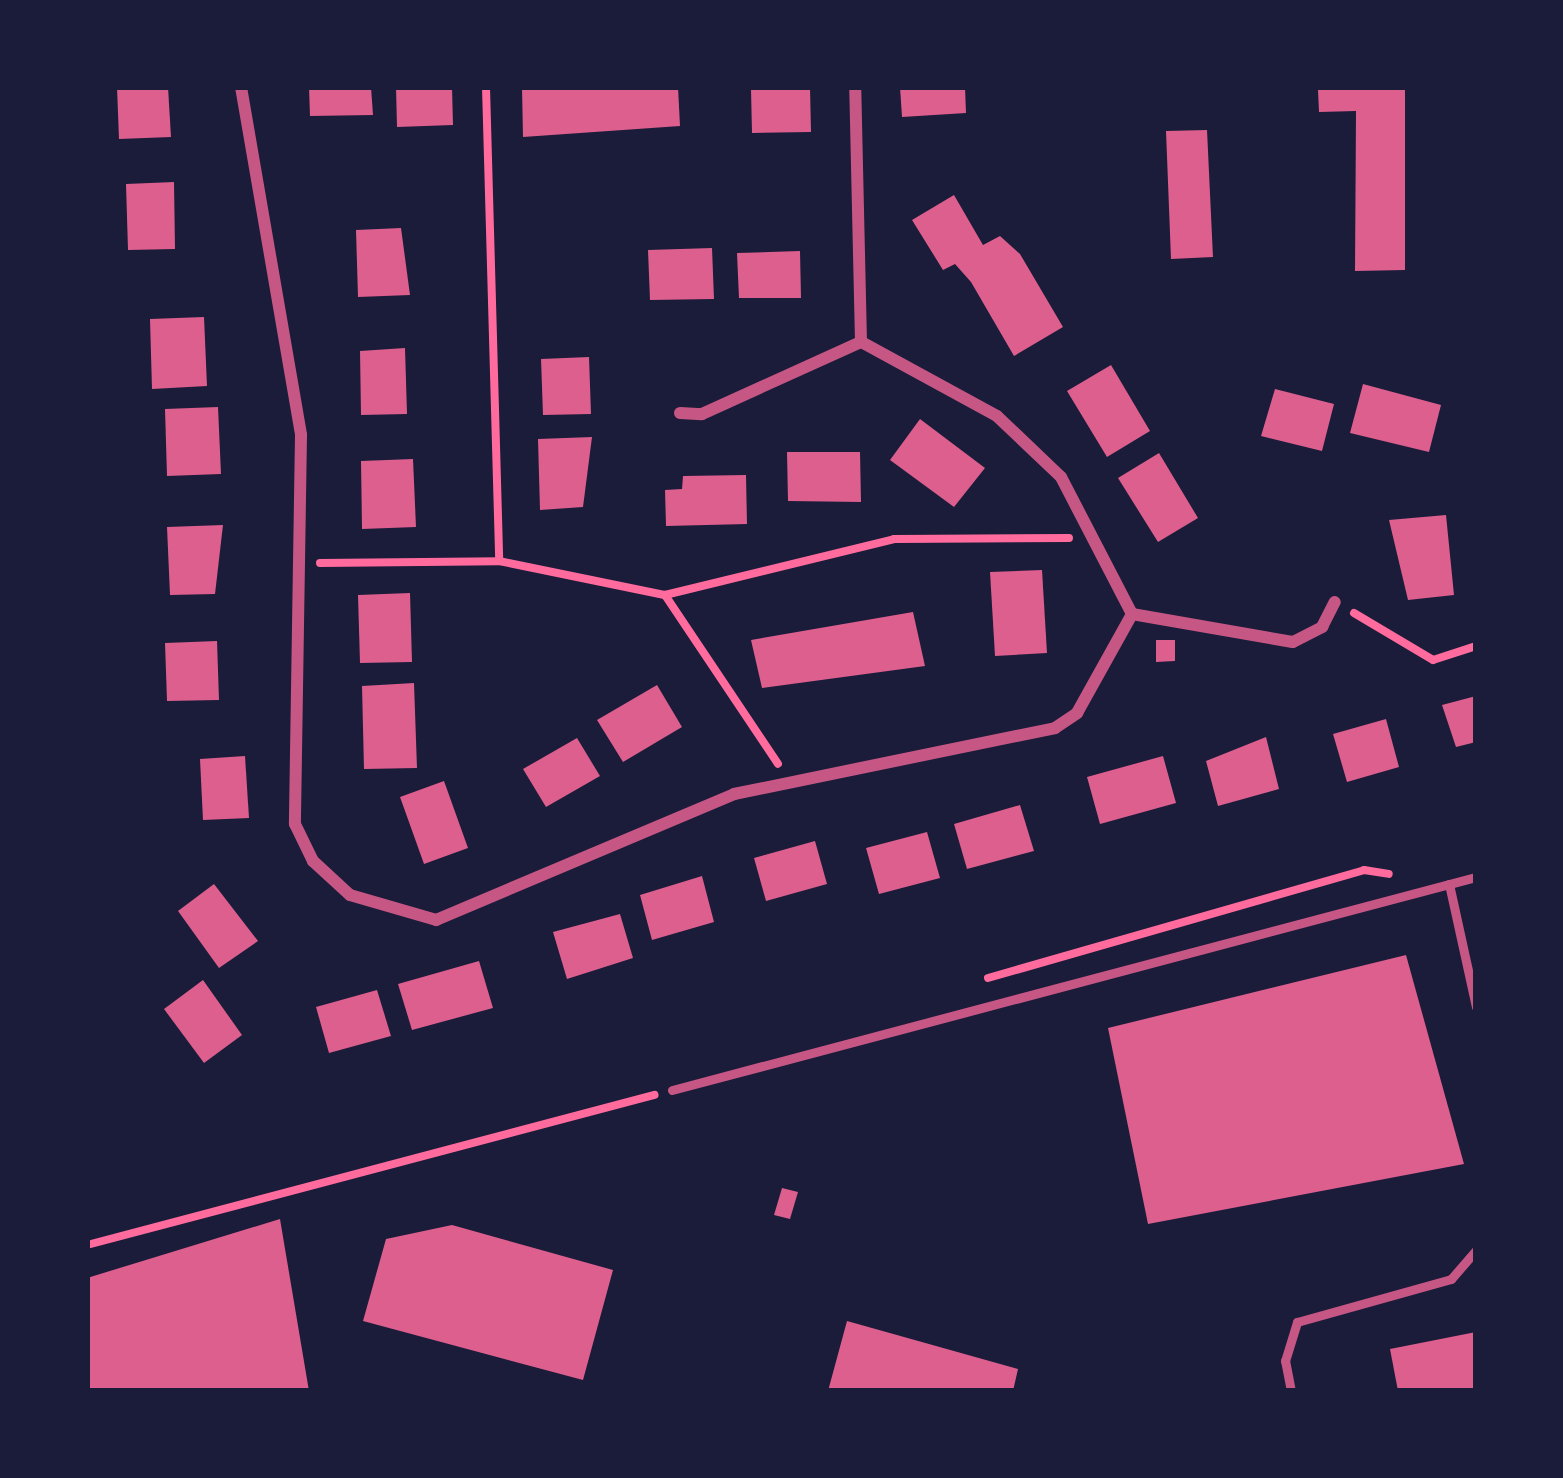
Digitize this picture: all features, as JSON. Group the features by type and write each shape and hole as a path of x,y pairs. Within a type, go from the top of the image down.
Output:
{"street":[{"path":"241,87 301,435 295,824 313,861 372,908 461,916 734,794 1055,728 1077,713 1132,614"},
{"path":"855,87 861,342"},
{"path":"680,412 702,414 861,342"},
{"path":"861,342 998,416 1061,477 1102,538 1132,614"},
{"path":"1132,614 1293,643 1322,627 1335,602"}],"lane":[{"path":"672,1090 1476,877"},
{"path":"1449,884 1476,1007"},
{"path":"1291,1391 1285,1361 1297,1322 1451,1280 1476,1250"}],"path":[{"path":"486,87 499,561"},
{"path":"300,563 499,561 665,595 894,539 1102,538"},
{"path":"665,595 789,780"},
{"path":"1335,602 1433,660 1476,646"},
{"path":"87,1245 672,1090"}],"building":[{"path":"117,87 168,87 171,137 119,139"},
{"path":"309,87 371,87 373,115 310,116"},
{"path":"396,87 452,87 453,125 397,127"},
{"path":"522,87 678,87 680,126 523,137"},
{"path":"810,87 811,132 752,133 751,89"},
{"path":"900,87 965,87 966,113 902,117"},
{"path":"1405,87 1405,270 1355,271 1356,111 1319,112 1318,90"},
{"path":"1207,130 1213,257 1171,259 1166,131"},
{"path":"174,182 175,249 128,250 126,184"},
{"path":"954,195 983,245 1000,236 1020,254 1063,327 1014,356 971,282 955,264 943,270 912,220"},
{"path":"401,228 410,295 358,297 356,230"},
{"path":"712,248 714,299 650,300 648,250"},
{"path":"800,251 801,298 739,298 737,253"},
{"path":"204,317 207,386 152,389 150,319"},
{"path":"405,348 407,414 361,415 360,351"},
{"path":"589,357 591,414 543,415 541,359"},
{"path":"1111,365 1150,431 1107,457 1067,391"},
{"path":"1363,384 1441,405 1429,452 1350,433"},
{"path":"1275,389 1334,404 1322,451 1261,436"},
{"path":"218,407 221,474 167,476 165,409"},
{"path":"920,419 985,468 954,507 890,460"},
{"path":"592,437 583,507 540,510 538,439"},
{"path":"787,452 860,452 861,502 788,501"},
{"path":"1159,453 1198,518 1158,542 1118,478"},
{"path":"413,459 416,527 362,529 361,461"},
{"path":"746,475 747,524 666,526 665,490 682,489 683,476"},
{"path":"1446,515 1454,595 1408,600 1389,520"},
{"path":"223,525 215,594 170,595 167,527"},
{"path":"1042,570 1047,653 995,656 990,572"},
{"path":"410,593 412,662 360,663 358,595"},
{"path":"913,612 925,666 762,688 751,640"},
{"path":"1156,640 1175,640 1175,661 1156,662"},
{"path":"217,641 219,700 167,701 165,643"},
{"path":"414,683 417,768 364,769 362,686"},
{"path":"657,685 682,727 623,762 597,720"},
{"path":"1476,696 1476,742 1456,747 1442,705"},
{"path":"1386,719 1399,767 1347,782 1333,734"},
{"path":"1266,737 1279,789 1218,806 1206,761"},
{"path":"577,738 600,776 546,807 523,769"},
{"path":"245,756 249,818 203,820 200,759"},
{"path":"1163,756 1176,803 1100,824 1087,777"},
{"path":"444,781 468,848 424,864 400,797"},
{"path":"1020,805 1034,851 967,869 954,824"},
{"path":"927,832 940,878 879,894 866,848"},
{"path":"815,841 827,884 766,901 754,858"},
{"path":"702,876 714,922 652,940 640,895"},
{"path":"214,884 258,941 219,968 178,911"},
{"path":"620,914 633,958 567,979 553,932"},
{"path":"1406,955 1464,1164 1148,1224 1108,1028"},
{"path":"479,961 493,1008 412,1030 398,984"},
{"path":"203,980 242,1035 204,1063 164,1009"},
{"path":"377,990 391,1036 329,1053 316,1007"},
{"path":"782,1188 798,1192 790,1219 774,1215"},
{"path":"280,1219 309,1391 87,1391 87,1278"},
{"path":"452,1225 613,1270 583,1380 363,1321 386,1239"},
{"path":"847,1321 1018,1369 1013,1391 828,1391"},
{"path":"1476,1332 1476,1391 1398,1391 1390,1349"}]}
